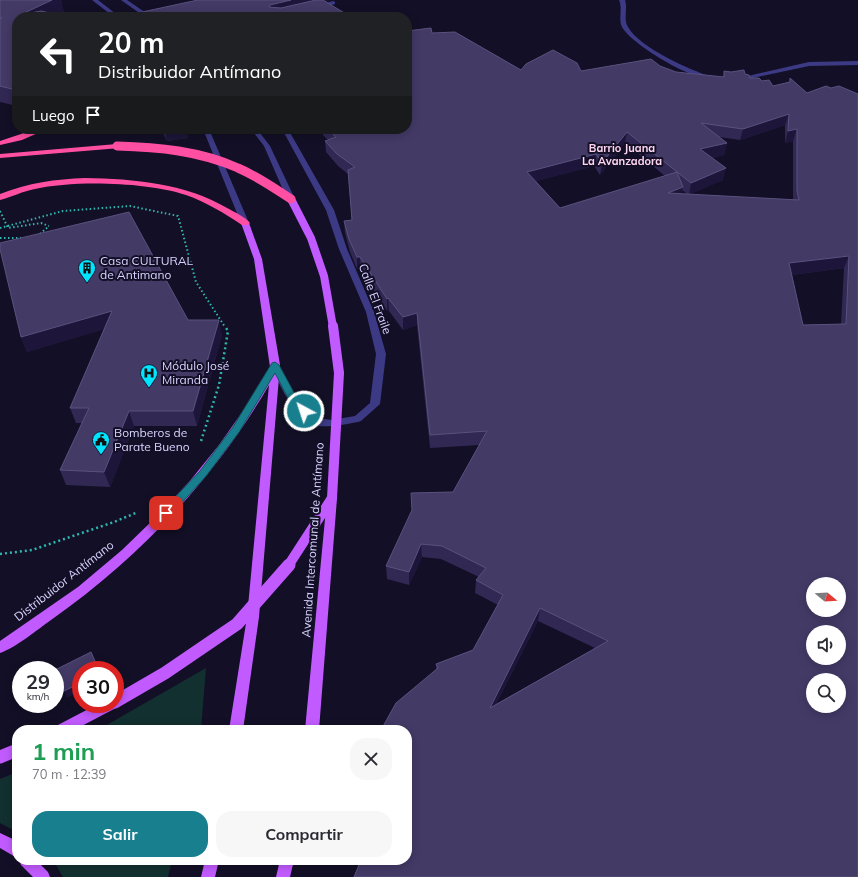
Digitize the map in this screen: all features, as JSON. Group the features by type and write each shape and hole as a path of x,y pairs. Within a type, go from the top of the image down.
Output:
{"highway":[{"path":"0,143 30,134"},
{"path":"0,156 118,146 161,148 197,153 231,164 291,199"},
{"path":"0,197 42,184 83,180 161,186 194,195 220,207 245,223"}],"main road":[{"name":"Avenida Intercomunal de Antímano","path":"291,199 311,238 324,276 332,316 339,373 332,498 312,725"},
{"path":"237,725 253,617 275,365 258,259 245,223"},
{"name":"Distribuidor Antímano","path":"0,648 50,615 107,570 158,523 203,473 232,436 255,401 275,365"},
{"path":"124,697 166,673 237,624 286,570 332,498"},
{"path":"71,725 94,713"},
{"path":"0,757 12,752"},
{"path":"0,840 12,846"},
{"path":"31,865 43,877"},
{"path":"208,877 211,865"},
{"path":"283,877 285,865"}],"street":[{"path":"96,0 111,12"},
{"path":"124,0 142,12"},
{"path":"622,0 624,3 622,22 625,29 633,38 681,68 716,79"},
{"path":"311,8 333,2"},
{"path":"728,80 809,64 858,63"},
{"path":"208,134 233,190 245,223"},
{"name":"Avenida Intercomunal de Antímano","path":"258,134 267,146 291,199"},
{"name":"Calle El Fraile","path":"275,365 294,402 313,420 332,423 358,419 375,404 381,354 370,312 343,249 330,210 288,134"}],"path":[{"path":"0,228 63,210 130,206 178,216 196,282 228,331 219,385 200,444"},
{"path":"0,211 8,228 41,223 49,226 42,234 34,235"},
{"path":"0,238 26,237"},
{"path":"0,554 32,550 114,522 140,511"}],"green space":[{"path":"206,668 201,725 107,725"},
{"path":"12,774 12,829 0,823 0,779"},
{"path":"56,865 171,865 168,877 63,877"}],"building":[{"path":"0,0 52,0 26,12 12,12 12,89 0,86 0,19 2,18 0,18"},
{"path":"198,0 291,0 270,5 269,7 281,8 316,0 323,0 343,12 142,12"},
{"path":"431,28 432,33 455,32 521,70 526,64 553,50 577,63 581,71 651,59 660,66 676,72 724,77 724,71 731,72 744,70 745,74 749,75 750,78 759,78 762,81 769,80 773,86 790,82 790,78 807,93 826,86 831,88 839,86 858,94 858,877 354,877 359,865 412,865 412,725 384,725 396,703 438,668 436,664 473,650 503,595 476,580 486,568 442,546 421,544 409,572 386,566 412,510 411,493 453,492 487,431 430,435 417,313 403,317 388,298 387,299 360,257 357,257 349,239 344,221 352,220 348,170 355,167 337,154 325,141 336,137 333,134 412,134 412,30","holes":["789,114 788,131 797,129 797,191 799,200 668,193 683,187 677,172 560,208 527,172 596,154 602,163 627,132 691,183 726,168 700,149 727,143 701,123 743,129","849,256 846,324 803,325 789,263","540,608 608,641 490,708"]},
{"path":"129,212 188,320 219,320 193,411 129,411 104,472 60,470 89,408 70,408 112,311 21,337 0,249 0,243"},
{"path":"91,652 95,661 73,661"},
{"path":"72,662 72,687 64,691 64,666"}],"place":[{"name":"Casa CULTURAL de Antimano","path":"87,283"},
{"name":"Módulo José Miranda","path":"149,388"},
{"name":"Bomberos de Parate Bueno","path":"101,455"}],"district":[{"name":"Barrio Juana La Avanzadora","path":"622,154"}],"route":[{"path":"166,513 203,473 236,429 255,401 275,365 294,402 304,411"}]}
